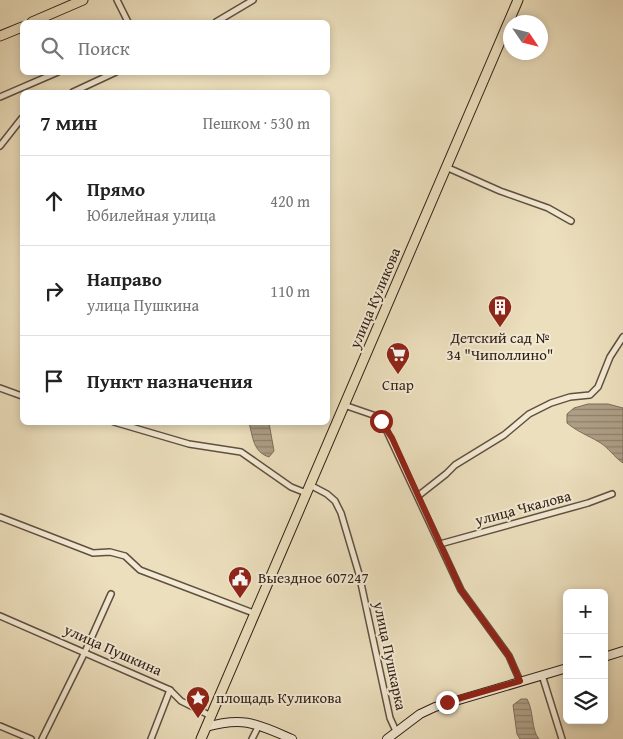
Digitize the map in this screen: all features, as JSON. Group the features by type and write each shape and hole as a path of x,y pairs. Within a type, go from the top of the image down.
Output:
{"main road":[{"path":"37,20 83,0"},
{"name":"улица Куликова","path":"210,716 256,614 518,0"},
{"path":"0,36 20,28"},
{"path":"201,739 210,716"}],"street":[{"path":"117,0 127,20"},
{"path":"219,20 253,0"},
{"path":"0,97 51,75"},
{"path":"77,90 110,75"},
{"path":"0,146 20,121"},
{"path":"446,167 500,192 548,208 571,221"},
{"path":"418,496 455,465 504,435 529,414 570,397 590,395 598,387 610,357 623,337"},
{"path":"0,388 20,395"},
{"path":"344,404 376,416 392,438 461,590 509,656 520,681"},
{"name":"улица Пушкарка","path":"124,425 188,444 241,452 291,487 327,494 335,501 341,513 359,574 390,718 396,731"},
{"name":"улица Чкалова","path":"440,544 588,503 612,494"},
{"path":"0,517 93,553 110,552 125,556 140,570 256,614"},
{"path":"42,739 111,594"},
{"name":"улица Пушкина","path":"0,616 170,690 181,701 210,716"},
{"path":"608,656 623,651"},
{"path":"387,739 420,714 441,705 563,669"},
{"path":"542,675 562,739"},
{"path":"151,739 170,690"},
{"path":"206,727 220,723 241,721 259,725 292,739"},
{"path":"252,739 259,725"},
{"path":"0,726 31,739"}],"shaded area":[{"path":"588,404 608,404 623,408 623,463 602,444 567,423 567,414 574,408"},
{"path":"250,425 269,425 274,451 269,457 264,455 257,448"},
{"path":"521,699 527,699 536,735 539,739 520,739 517,734 513,705"}],"place":[{"name":"Детский сад № 34 \"Чиполлино\"","path":"500,328"},
{"name":"Спар","path":"398,375"},
{"name":"Выездное 607247","path":"240,599"},
{"name":"площадь Куликова","path":"198,719"}],"route":[{"path":"381,421 392,438 461,590 509,656 520,681 447,702"}]}
